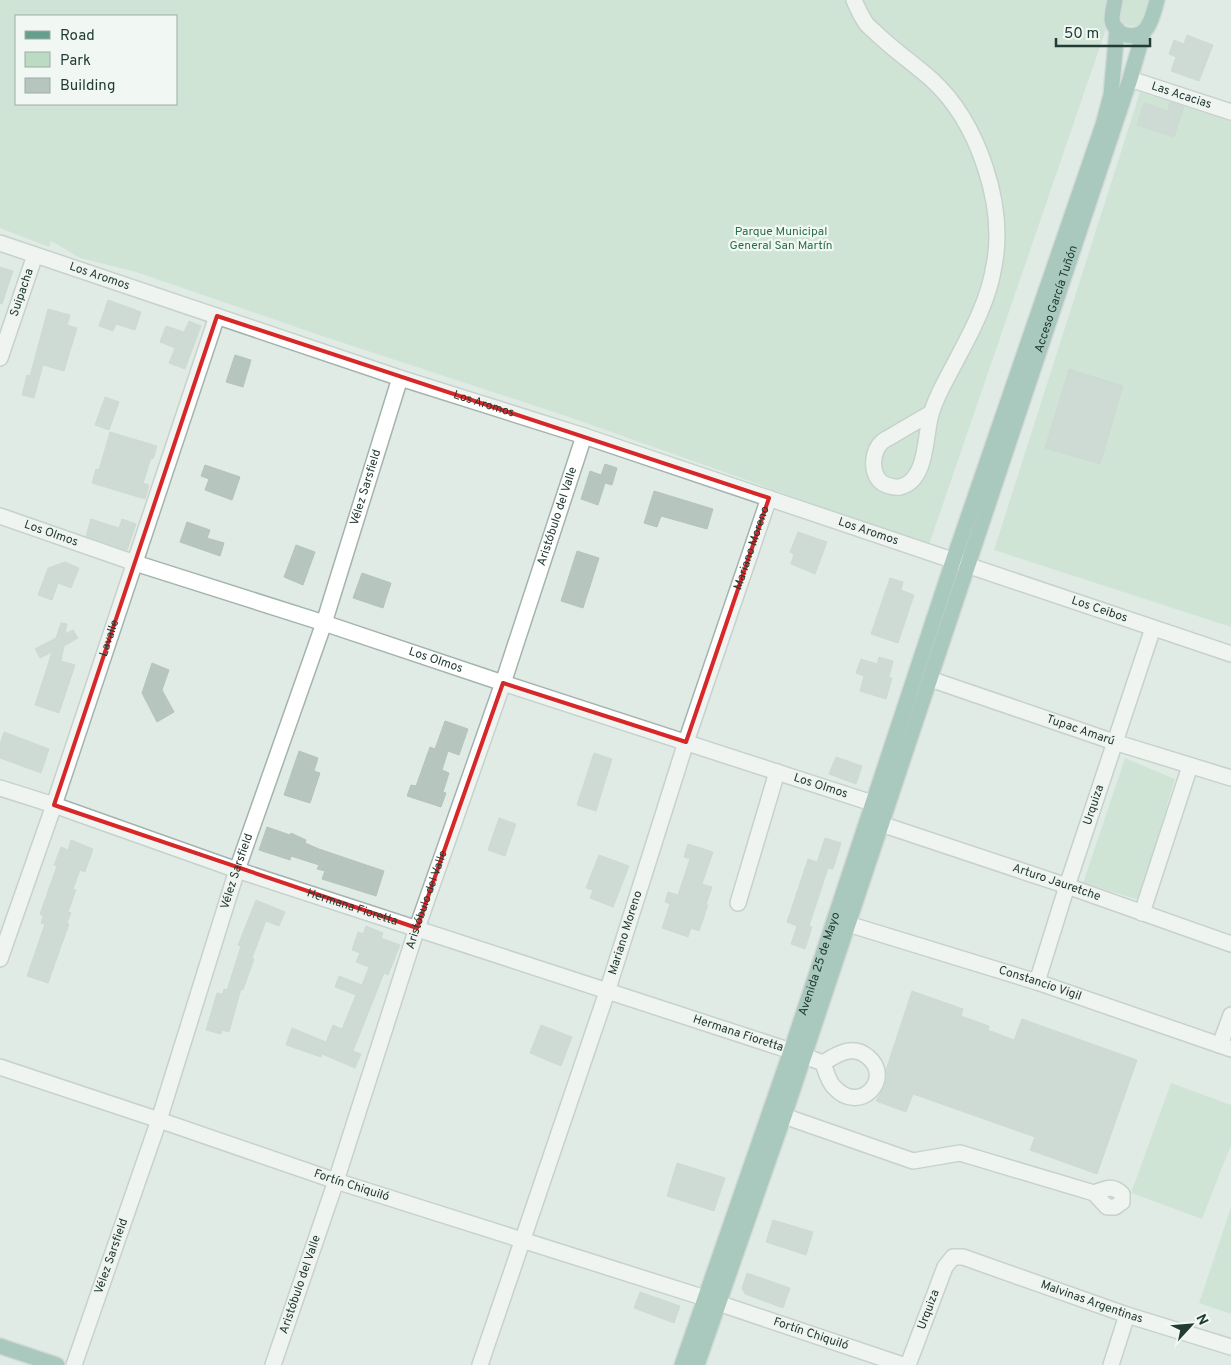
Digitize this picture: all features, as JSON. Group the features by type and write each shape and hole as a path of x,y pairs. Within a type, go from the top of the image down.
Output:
{"main road":[{"name":"Acceso García Tuñón","path":"953,561 1103,125 1111,95 1117,30 1112,19 1115,0"},
{"name":"Acceso García Tuñón","path":"968,565 1130,80 1144,31 1148,27 1157,0"},
{"path":"1117,30 1127,36 1139,35 1144,31"},
{"name":"Avenida 25 de Mayo","path":"682,1365 711,1300 784,1116 798,1054 872,803 953,561"},
{"name":"Avenida 25 de Mayo","path":"697,1365 711,1300 798,1054 848,924 968,565"},
{"path":"872,803 887,808"},
{"path":"867,820 881,824"},
{"path":"0,1346 57,1365"}],"street":[{"path":"854,0 864,22 885,43 932,80 963,119 971,133 988,176 995,207 997,234 995,265 987,297 943,384 931,413 926,444 917,474 909,484 897,488 880,482 875,471 874,454 882,442 931,413"},
{"name":"Las Acacias","path":"1130,80 1231,112"},
{"name":"Los Aromos","path":"0,243 400,378 584,436 968,565"},
{"name":"Suipacha","path":"0,358 34,255"},
{"name":"Lavalle","path":"0,959 54,805 217,316"},
{"name":"Vélez Sarsfield","path":"74,1365 159,1120 237,870 324,623 400,378"},
{"name":"Aristóbulo del Valle","path":"273,1365 336,1181 417,928 503,683 584,436"},
{"name":"Mariano Moreno","path":"480,1365 606,992 686,742 769,498"},
{"name":"Los Olmos","path":"0,516 135,563 872,803"},
{"name":"Los Ceibos","path":"968,565 1231,654"},
{"name":"Urquiza","path":"1038,982 1066,886 1153,628"},
{"name":"Tupac Amarú","path":"930,679 1114,742 1231,778"},
{"path":"1142,913 1190,766"},
{"path":"738,903 777,772"},
{"name":"Hermana Fioretta","path":"0,788 54,805 237,870 823,1063"},
{"name":"Arturo Jauretche","path":"881,824 1231,944"},
{"name":"Constancio Vigil","path":"848,924 1038,982 1226,1047"},
{"path":"1226,1047 1231,1015"},
{"name":"Fortín Chiquiló","path":"0,1067 336,1181 711,1300 903,1365"},
{"path":"784,1116 913,1161 960,1153 1094,1194"},
{"name":"Urquiza","path":"908,1365 945,1267 953,1257"},
{"name":"Malvinas Argentinas","path":"953,1257 963,1257 1127,1315 1231,1347"},
{"path":"1110,1365 1127,1315"}],"highlighted area":[{"path":"217,316 769,498 686,742 503,683 417,928 54,805"}],"green space":[{"name":"Parque Municipal General San Martín","path":"0,0 1116,0 929,545 566,416 319,335 136,272 80,258 51,241 49,247 0,228"},
{"path":"1122,0 1151,0 1142,22 1132,26 1122,22 1119,16"},
{"path":"1140,92 1231,121 1231,627 994,550"},
{"path":"1125,758 1175,779 1139,900 1083,883"},
{"path":"1171,1083 1231,1105 1231,1145 1202,1219 1131,1193"},
{"path":"1231,1207 1231,1314 1199,1303"}],"building":[{"path":"1187,35 1213,45 1199,81 1171,71 1176,57 1169,54 1174,40 1184,44"},
{"path":"1170,102 1184,107 1174,137 1137,125 1144,103 1168,111"},
{"path":"0,267 13,271 2,304 0,303"},
{"path":"108,300 141,312 135,330 116,324 113,331 99,326"},
{"path":"48,309 70,315 67,325 77,328 64,371 43,365 34,398 22,395 27,375 30,376"},
{"path":"189,321 201,326 185,369 169,363 175,348 160,342 166,326 184,332"},
{"path":"235,355 251,360 243,387 226,382"},
{"path":"1069,369 1123,386 1100,464 1045,448"},
{"path":"105,397 119,402 109,430 95,425"},
{"path":"110,432 157,446 143,483 149,485 145,499 92,483 96,469 99,470"},
{"path":"605,464 617,468 612,485 605,483 598,505 581,499 590,471 601,475"},
{"path":"205,465 240,477 232,500 205,490 209,479 201,476"},
{"path":"654,491 713,509 707,529 661,516 657,527 644,523"},
{"path":"91,519 119,528 122,519 136,524 127,550 86,536"},
{"path":"187,522 210,530 207,538 224,543 220,556 180,542"},
{"path":"798,532 827,542 815,574 791,564 794,554 790,552"},
{"path":"296,545 315,552 303,585 284,577"},
{"path":"577,551 599,558 583,608 561,601"},
{"path":"65,562 79,568 71,588 58,583 52,600 38,595 48,568"},
{"path":"362,573 391,583 383,608 353,598"},
{"path":"890,578 903,582 901,590 914,595 898,643 871,634"},
{"path":"61,623 67,624 65,634 73,630 78,638 64,646 61,661 75,665 59,713 35,705 52,652 40,658 35,649 56,638"},
{"path":"879,657 893,661 889,677 892,678 886,699 860,691 864,676 856,673 861,659 877,664"},
{"path":"152,663 169,670 162,690 174,712 157,722 142,693"},
{"path":"445,721 468,729 459,755 448,751 442,770 449,773 443,792 446,793 441,807 407,796 411,785 416,786 430,747 435,749"},
{"path":"4,732 49,749 41,773 0,758 0,744"},
{"path":"299,751 318,758 314,771 320,773 310,803 284,795"},
{"path":"594,753 612,759 596,811 577,805"},
{"path":"836,757 862,766 856,784 829,774"},
{"path":"499,818 516,824 505,856 488,850"},
{"path":"267,827 290,835 291,833 306,840 305,843 319,849 384,871 376,896 322,879 325,871 317,869 319,865 291,856 290,860 259,850"},
{"path":"825,838 841,843 833,869 828,868 809,926 812,927 805,949 791,944 797,926 787,922 808,859 817,862"},
{"path":"71,840 93,849 85,872 80,870 73,889 76,890 68,912 71,913 67,923 69,924 48,983 27,976 45,924 41,923 43,916 40,914 57,866 54,865 61,847 68,850"},
{"path":"688,844 713,852 702,884 712,887 706,905 708,905 699,931 691,928 688,937 662,928 670,904 665,902 668,892 678,895 690,859 684,857"},
{"path":"599,855 629,866 613,907 590,898 593,890 586,888"},
{"path":"256,900 285,912 279,926 266,921 252,958 254,959 243,990 241,989 229,1032 222,1030 221,1034 206,1030 217,993 223,994 224,989 227,990 241,946 238,945"},
{"path":"366,926 383,933 381,938 400,945 388,975 384,973 353,1051 361,1054 355,1068 322,1054 321,1057 286,1045 292,1028 326,1042 333,1025 342,1029 356,995 335,987 339,976 362,985 369,967 356,962 360,953 352,950 358,932 363,934"},
{"path":"912,991 963,1009 961,1016 989,1026 988,1030 1014,1040 1022,1019 1137,1060 1097,1174 1030,1150 1035,1137 913,1094 906,1112 876,1101 885,1086 886,1070"},
{"path":"541,1025 572,1037 561,1066 530,1053"},
{"path":"677,1163 725,1178 714,1211 667,1196"},
{"path":"773,1220 813,1232 806,1255 766,1242"},
{"path":"747,1273 790,1288 783,1308 745,1294 742,1288"},
{"path":"640,1292 680,1306 674,1323 634,1308"}]}
